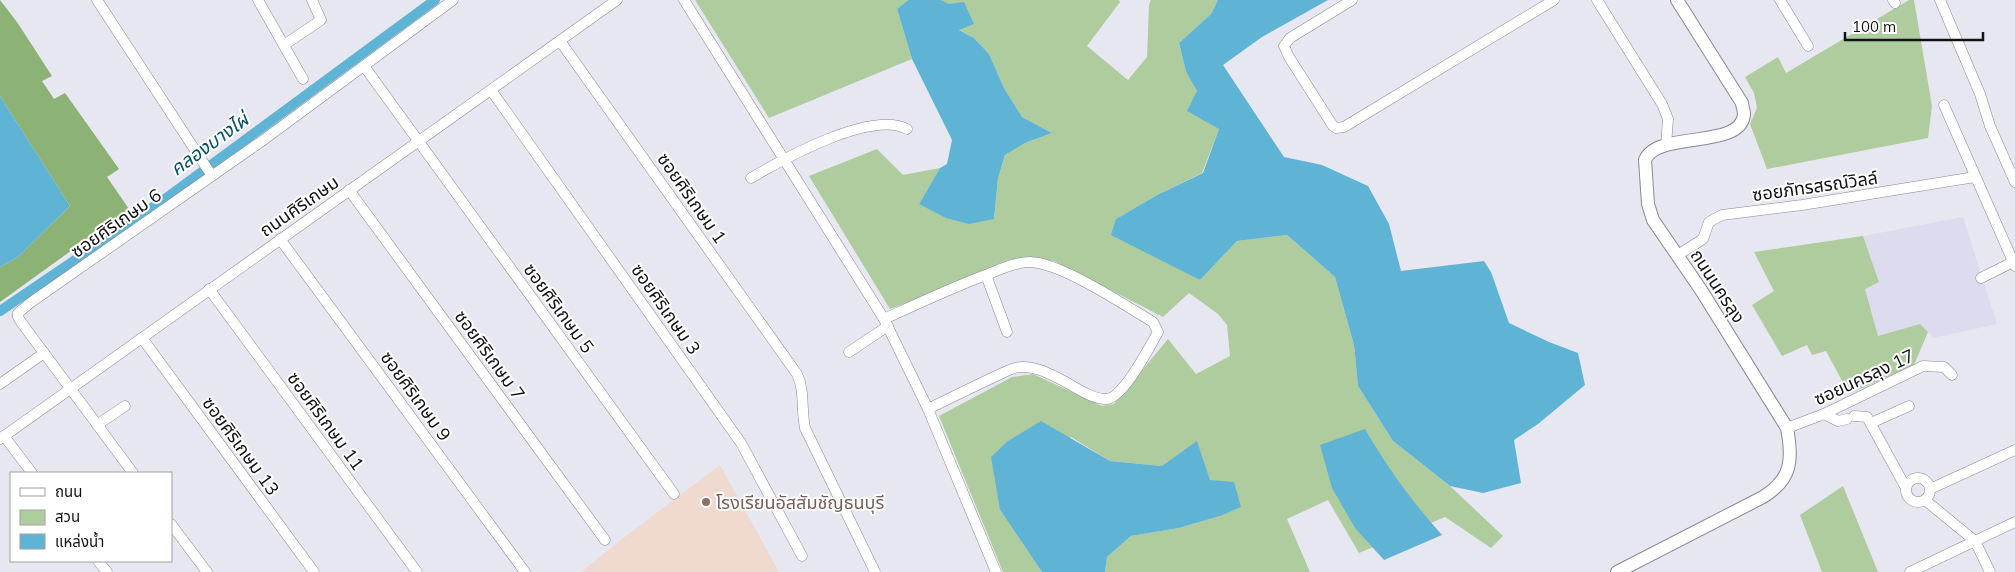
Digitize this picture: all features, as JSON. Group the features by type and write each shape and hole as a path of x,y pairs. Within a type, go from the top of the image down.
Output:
{"street":[{"path":"97,0 210,174"},
{"path":"258,0 302,79"},
{"path":"284,45 321,20 312,0"},
{"name":"ซอยศิริเกษม 6","path":"132,472 18,317 21,309 364,66 453,0"},
{"name":"ถนนศิริเกษม","path":"2,438 418,140 618,0"},
{"path":"684,0 886,322 928,409 996,572"},
{"path":"1352,0 1290,38 1284,46 1332,126 1336,128 1344,127 1554,0"},
{"path":"1598,0 1662,104 1668,119 1666,146"},
{"name":"ถนนนครลุง","path":"1617,572 1751,504 1782,482 1790,467 1791,448 1787,428 1678,255 1653,220 1648,204 1645,160 1648,153 1654,149 1666,146 1730,133 1740,125 1744,115 1742,102 1677,0"},
{"path":"1780,0 1808,46"},
{"path":"1940,0 1980,94 1990,126 2015,182"},
{"name":"ซอยศิริเกษม 1","path":"560,40 797,374 803,394 802,415 805,428 875,572"},
{"name":"ซอยศิริเกษม 5","path":"364,66 674,494"},
{"name":"ซอยศิริเกษม 3","path":"491,90 741,444 802,556"},
{"path":"1944,105 2014,264 1981,278"},
{"path":"751,178 784,158 832,137 874,125 899,124 907,128"},
{"name":"ซอยภัทรสรณ์วิลล์","path":"1678,255 1703,239 1709,222 1722,215 1802,205 1975,177"},
{"name":"ซอยศิริเกษม 7","path":"349,190 605,540"},
{"name":"ซอยศิริเกษม 9","path":"280,239 525,572"},
{"path":"849,352 886,322 986,275 1029,262 1048,266 1082,281 1153,322 1158,332 1124,387 1112,398 1105,399 1094,396 1045,372 1034,368 1021,367 997,376 928,409"},
{"path":"986,275 1007,332"},
{"name":"ซอยศิริเกษม 11","path":"209,290 417,572"},
{"name":"ซอยศิริเกษม 13","path":"142,338 314,572"},
{"path":"0,384 44,353"},
{"name":"ซอยนครลุง 17","path":"1787,428 1824,414 1927,365 1944,367 1952,375"},
{"path":"97,425 125,406"},
{"path":"1870,423 1909,406"},
{"path":"1824,414 1838,421 1851,417 1867,417 1911,500 1918,502 1925,500 1929,495 1930,489 1927,482 1920,478 1913,479 1906,488"},
{"path":"2,438 31,472"},
{"path":"1930,489 2015,450"},
{"path":"1925,500 1975,541 1990,572"},
{"path":"1910,572 2015,522"},
{"path":"172,525 207,572"},
{"path":"99,562 107,572"}],"shaded area":[{"path":"1963,217 1997,324 1934,338 1920,325 1878,336 1865,289 1879,281 1863,236"},
{"name":"โรงเรียนอัสสัมชัญธนบุรี","path":"720,465 779,572 581,572 622,539"}],"green space":[{"path":"0,0 17,22 52,76 42,81 54,99 65,93 119,169 107,177 129,209 0,302 0,267 18,257 70,206 0,96"},
{"path":"695,0 908,0 897,9 912,59 769,118"},
{"path":"941,0 1119,0 1120,2 1087,46 1128,80 1147,57 1149,5 1151,0 1218,0 1211,14 1179,43 1186,72 1219,129 1202,173 1157,195 1116,219 1200,280 1237,241 1287,235 1335,277 1354,345 1358,386 1393,441 1450,486 1503,536 1491,548 1445,517 1359,553 1328,500 1287,519 1310,572 1105,572 1107,557 1131,536 1179,528 1220,516 1210,480 1162,466 1110,461 1071,437 1000,510 1042,572 1003,572 939,416 1012,377 1033,374 1102,406 1114,404 1168,339 1196,374 1230,356 1227,325 1218,314 1189,293 1163,317 1054,261 1026,258 890,309 809,176 877,149 903,175 940,168 919,204 994,219 998,178 1005,155 1025,143 1052,133 1022,117 1004,88 989,54 974,38 958,29 949,4"},
{"path":"1909,0 1914,0 1932,106 1928,138 1767,169 1750,124 1757,108 1754,93 1745,77 1778,57 1786,73"},
{"path":"1863,236 1879,282 1865,289 1878,336 1920,324 1928,332 1914,365 1849,394 1826,351 1812,355 1807,345 1782,356 1752,305 1774,291 1754,252"},
{"path":"1843,486 1878,572 1822,572 1800,515"}],"water":[{"path":"908,0 941,0 949,4 964,2 974,24 959,30 974,38 989,54 1004,88 1022,117 1052,133 1025,143 1005,155 998,178 994,219 969,224 946,218 919,204 940,168 947,164 952,140 912,59 897,9"},
{"path":"1218,0 1328,0 1262,37 1223,65 1284,157 1322,165 1368,186 1389,224 1401,271 1484,261 1491,272 1509,323 1578,353 1585,385 1538,424 1514,440 1521,483 1483,493 1450,486 1393,441 1358,386 1354,345 1335,277 1287,235 1237,241 1200,280 1111,235 1116,219 1157,195 1203,173 1219,129 1187,111 1197,91 1186,72 1179,43 1211,14"},
{"path":"0,96 70,206 18,257 0,267"},
{"path":"1041,421 1110,461 1162,466 1197,441 1210,480 1234,482 1241,507 1220,516 1179,528 1131,536 1107,557 1105,572 1042,572 1000,510 991,457 1008,441"},
{"path":"1365,429 1400,484 1442,535 1384,560 1355,528 1332,488 1320,445"}],"waterway":[{"name":"คลองบางไผ่","path":"0,311 165,199 435,0"}],"place":[{"name":"โรงเรียนอัสสัมชัญธนบุรี","path":"706,502"}]}
